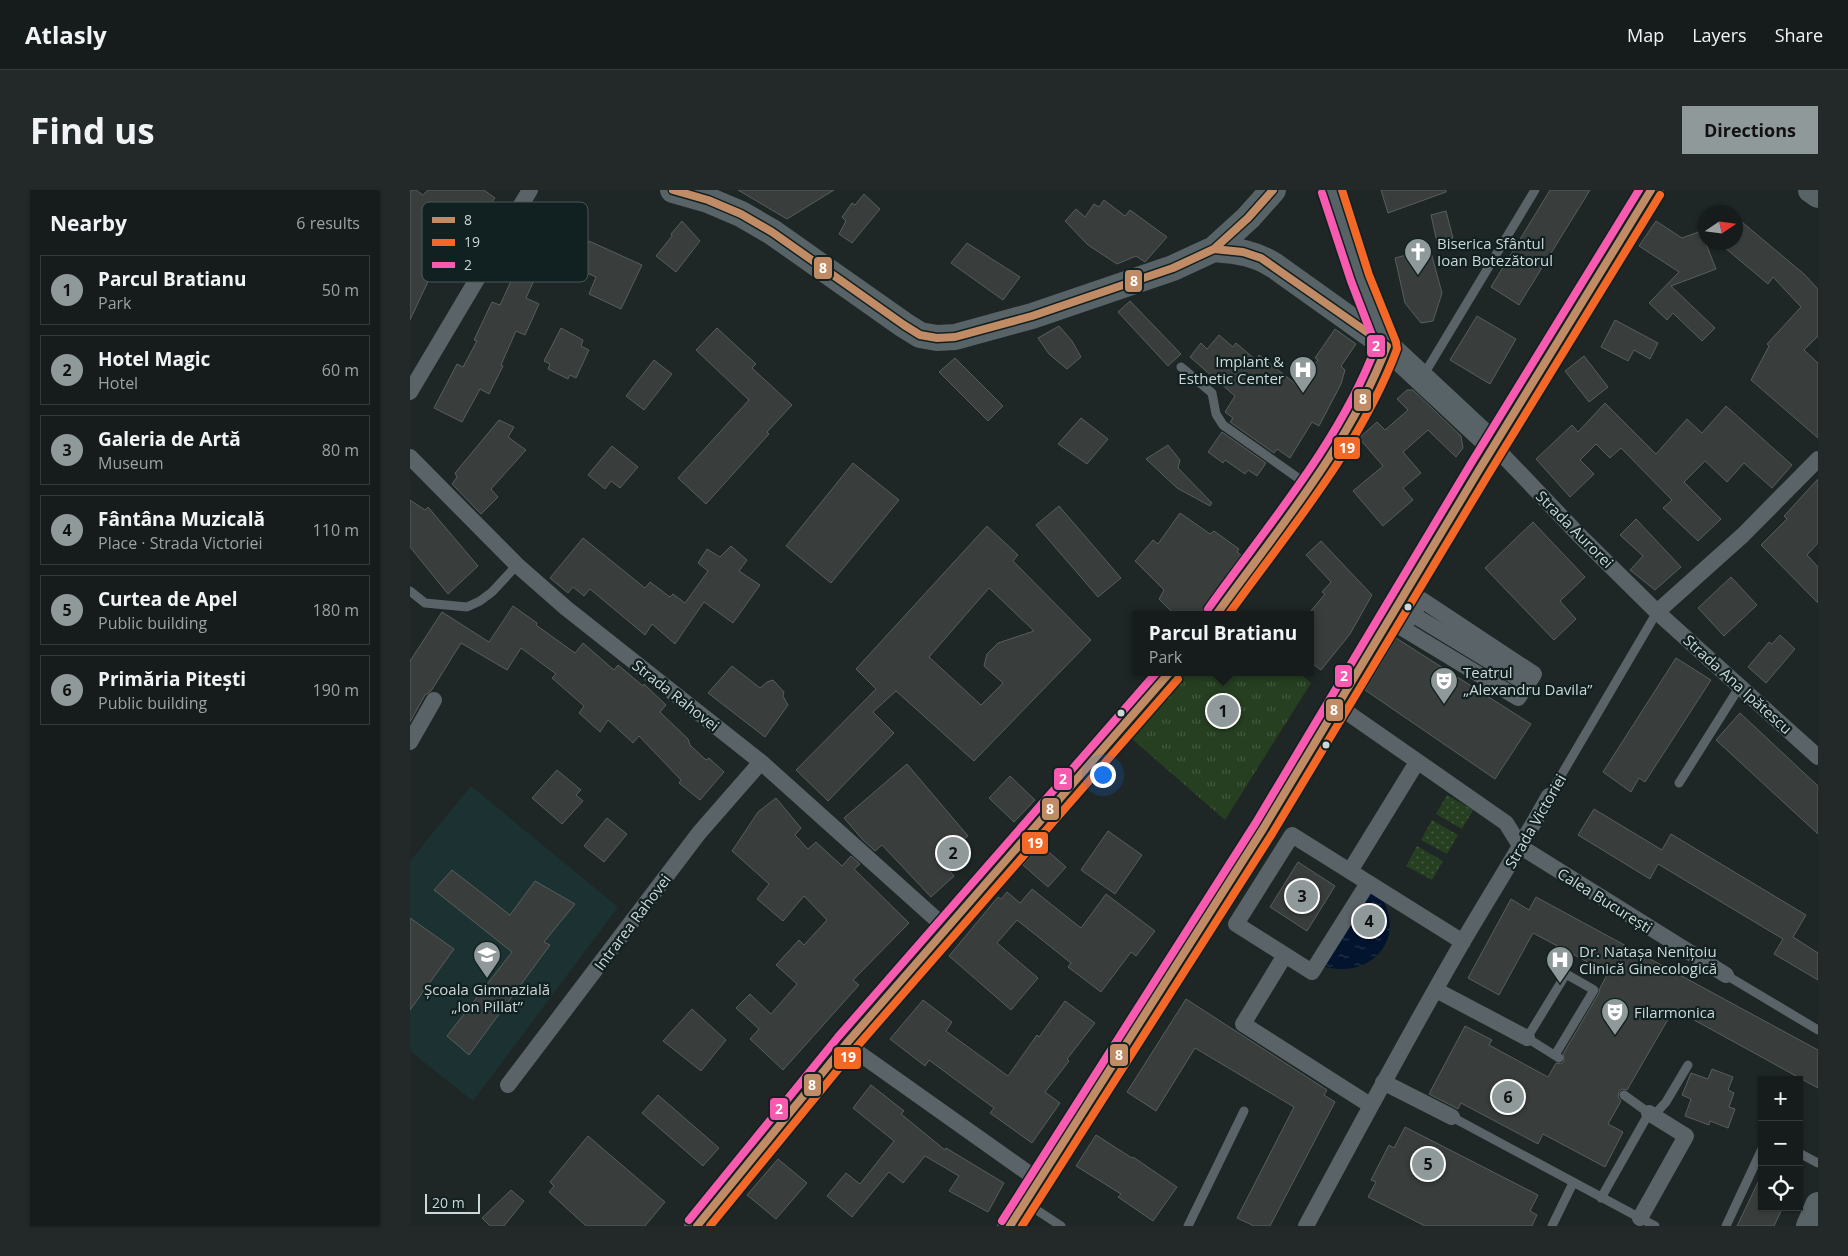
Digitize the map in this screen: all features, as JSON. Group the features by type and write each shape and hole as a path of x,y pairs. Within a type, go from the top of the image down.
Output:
{"main road":[{"path":"673,190 709,195 772,232 904,325 920,335 937,338 970,334 1032,316 1173,268 1214,248 1248,218 1273,190"},
{"path":"1219,611 1327,462 1359,410 1378,374 1387,346 1360,278 1332,190"},
{"path":"1811,190 1818,195"},
{"path":"1010,1226 1264,829 1494,446 1652,193"},
{"path":"1214,248 1243,252 1261,258 1387,346 1494,446"},
{"path":"696,1226 846,1044 1167,676"},
{"path":"1809,1226 1818,1205"}],"street":[{"path":"523,202 530,190"},
{"path":"410,392 475,282"},
{"name":"Strada Aurorei","path":"1494,446 1579,535 1657,612"},
{"name":"Strada Rahovei","path":"410,457 517,565 566,608 761,762 946,930"},
{"name":"Strada Victoriei","path":"1657,612 1744,535 1818,459"},
{"path":"1422,600 1534,674 1527,684 1518,698 1402,628 1422,600"},
{"name":"Strada Ana Ipătescu","path":"1657,612 1818,757"},
{"path":"412,736 434,700"},
{"path":"1338,706 1506,823 1521,847"},
{"name":"Intrarea Rahovei","path":"508,1085 699,833 761,762"},
{"path":"1350,871 1417,762"},
{"name":"Strada Victoriei","path":"1306,1226 1370,1105 1462,942 1521,847 1549,796"},
{"path":"1368,883 1312,972 1236,924 1292,835 1462,942"},
{"name":"Calea București","path":"1521,847 1726,975"},
{"path":"1285,955 1243,1024 1370,1105"},
{"path":"1436,990 1527,1038"},
{"path":"846,1044 1038,1180"},
{"path":"1383,1082 1452,1118"},
{"path":"1640,1218 1686,1136 1649,1113"}],"lane":[{"path":"1421,378 1535,190"},
{"path":"1181,367 1212,393 1216,414 1223,425 1309,486"},
{"path":"410,591 425,603 467,607 480,601 492,592 517,565"},
{"name":"Strada Victoriei","path":"1549,796 1657,612"},
{"path":"1679,783 1740,686"},
{"path":"1566,974 1594,990 1557,1057 1527,1038 1566,974"},
{"name":"Calea București","path":"1726,975 1818,1030"},
{"path":"1624,1095 1649,1113 1657,1112 1666,1102 1688,1065"},
{"path":"1188,1226 1244,1111"},
{"path":"1601,1198 1649,1113"},
{"path":"1452,1118 1655,1226"},
{"path":"1803,1155 1818,1163"},
{"path":"1726,1226 1758,1158"},
{"path":"1552,1226 1573,1183"},
{"path":"1024,1202 1062,1226"}],"shaded area":[{"name":"Școala Gimnazială „Ion Pillat”","path":"471,786 618,907 473,1101 410,1051 410,861"}],"green space":[{"path":"1180,676 1303,676 1311,683 1225,820 1131,738"},
{"path":"1447,795 1473,810 1462,829 1436,814"},
{"path":"1432,820 1458,835 1447,854 1421,840"},
{"path":"1417,846 1443,861 1432,880 1406,866"}],"water":[{"path":"1371,888 1384,902 1389,918 1389,932 1385,945 1377,955 1366,963 1353,968 1339,969 1323,966"}],"building":[{"path":"410,190 416,190 423,195 428,190 484,190 495,198 492,202 422,202 422,282 428,282 410,320"},
{"path":"738,190 834,190 787,219"},
{"path":"1381,190 1446,190 1446,192 1388,213"},
{"path":"1550,190 1590,190 1519,305 1491,287"},
{"path":"864,194 880,209 852,243 839,234 846,221 842,217 852,203 855,205"},
{"path":"1104,200 1125,216 1130,210 1167,237 1145,262 1136,256 1117,264 1088,245 1065,221 1076,209 1085,217 1094,204 1099,207"},
{"path":"1446,211 1453,238 1437,242 1431,215"},
{"path":"682,221 700,241 676,272 656,256"},
{"path":"1656,221 1682,238 1698,232 1698,250 1708,250 1716,269 1671,286 1715,328 1702,341 1673,313 1667,320 1649,303 1679,272 1639,246"},
{"path":"1743,223 1804,274 1818,289 1818,336 1804,350 1818,363 1818,438 1751,380 1769,346 1767,344 1801,307 1773,277 1768,284 1728,250 1743,250"},
{"path":"589,241 642,265 621,309 589,294 596,277 588,273"},
{"path":"967,243 1020,277 1003,300 951,263"},
{"name":"Biserica Sfântul Ioan Botezătorul","path":"1430,249 1442,293 1433,321 1421,323 1405,303 1395,258"},
{"path":"511,282 533,282 526,298 539,304 525,335 516,331 501,365 503,366 489,394 480,389 462,422 434,408 457,364 463,367 477,341 474,340 492,302 500,305"},
{"path":"1130,301 1181,354 1168,366 1118,312"},
{"path":"1477,316 1516,339 1490,384 1450,360"},
{"path":"1615,320 1658,343 1650,359 1634,350 1628,361 1601,347"},
{"path":"1059,326 1072,341 1081,357 1067,369 1049,354 1038,338"},
{"path":"561,328 583,340 581,346 589,350 576,378 570,375 568,379 548,369 550,364 544,361"},
{"path":"717,328 756,364 752,368 792,405 767,432 769,434 706,504 678,478 749,400 696,350"},
{"path":"1335,329 1356,344 1341,366 1345,370 1341,384 1319,426 1312,422 1290,458 1277,449 1274,453 1230,422 1233,418 1225,412 1235,396 1190,357 1201,343 1207,349 1219,335 1233,347 1236,343 1256,360 1259,355 1297,385 1318,360 1315,358"},
{"path":"1584,356 1608,387 1589,402 1565,371"},
{"path":"955,358 1003,406 988,421 939,372"},
{"path":"654,360 672,374 644,410 626,396"},
{"path":"1407,390 1413,390 1461,436 1463,448 1456,457 1428,430 1403,452 1421,473 1403,488 1413,500 1383,526 1353,491 1383,466 1359,438 1377,422 1385,430 1408,410 1397,399"},
{"path":"1605,403 1656,454 1687,419 1702,433 1726,406 1792,465 1772,488 1744,463 1727,482 1705,461 1684,482 1721,519 1698,541 1663,508 1672,500 1621,448 1610,458 1596,444 1580,460 1594,474 1570,497 1536,459 1572,425 1578,432"},
{"path":"1081,418 1108,439 1087,464 1058,444"},
{"path":"499,420 514,427 508,437 526,450 491,489 498,497 481,514 452,484 457,477 455,473"},
{"path":"1222,432 1266,463 1257,476 1248,470 1245,474 1225,460 1223,463 1208,452"},
{"path":"1168,445 1180,460 1178,468 1212,503 1210,506 1177,488 1146,459"},
{"path":"612,446 638,467 620,488 611,481 605,489 588,475"},
{"path":"853,463 899,500 831,583 786,546"},
{"path":"1818,479 1818,543 1807,555 1818,567 1818,603 1761,545 1787,519 1784,516"},
{"path":"410,500 425,510 428,507 478,566 448,594 410,547"},
{"path":"1059,506 1121,578 1098,597 1036,525"},
{"path":"1180,513 1210,534 1214,531 1239,549 1237,552 1241,555 1202,611 1171,611 1159,599 1164,590 1135,561 1153,540 1158,544"},
{"path":"1636,519 1681,567 1655,590 1630,570 1643,556 1620,535"},
{"path":"1533,522 1585,577 1560,601 1576,619 1554,640 1485,568"},
{"path":"987,526 1018,555 1013,561 1091,640 974,761 896,691 873,712 894,733 828,801 796,770 876,689 856,669","holes":["989,588 1034,631 998,643 987,654 984,666 1003,683 981,705 929,657"]},
{"path":"583,538 645,588 650,582 670,597 673,594 685,603 708,571 698,563 707,549 720,557 731,546 747,560 739,571 760,585 733,623 704,602 675,644 652,624 645,635 590,589 584,596 573,587 568,593 550,578"},
{"path":"1321,541 1372,595 1350,634 1321,670 1314,665 1314,611 1311,611 1325,594 1322,592 1331,582 1306,555"},
{"path":"1731,577 1757,605 1724,636 1698,608"},
{"path":"513,606 575,653 583,643 614,670 618,665 643,686 644,684 666,705 660,712 688,739 690,745 706,760 709,758 724,772 700,800 679,783 681,780 639,736 633,743 608,720 600,732 579,713 584,706 552,678 556,674 521,648 507,670 461,643 431,691 425,695 410,722 410,661 442,612 489,642"},
{"path":"1780,635 1795,649 1766,683 1748,667 1769,642 1772,644"},
{"name":"Teatrul „Alexandru Davila”","path":"1396,638 1531,724 1495,779 1365,690"},
{"path":"1676,658 1711,680 1645,782 1639,778 1631,792 1603,772"},
{"path":"732,666 760,688 773,680 784,692 783,696 788,705 765,737 708,693"},
{"path":"1740,713 1818,786 1818,834 1716,740"},
{"path":"907,764 968,836 940,860 954,876 931,897 882,845 875,851 844,818"},
{"path":"557,770 581,790 576,795 583,801 562,824 532,798"},
{"path":"1010,776 1035,800 1014,822 989,798"},
{"path":"776,798 801,828 795,835 808,849 816,842 842,866 851,856 860,864 854,869 909,923 853,980 859,985 783,1070 750,1039 759,1029 736,1008 750,994 771,1014 797,984 776,965 799,940 804,945 827,920 804,896 783,921 757,899 769,884 732,851 758,812"},
{"path":"1594,809 1662,850 1671,834 1806,915 1793,937 1818,953 1818,980 1774,954 1783,939 1658,864 1650,879 1578,835"},
{"path":"607,818 627,834 604,862 584,846"},
{"path":"1108,831 1142,855 1115,894 1081,870"},
{"path":"1041,845 1066,867 1048,887 1023,865"},
{"path":"1298,862 1335,886 1307,931 1270,907"},
{"path":"452,870 510,915 535,881 575,904 544,942 550,945 469,1055 447,1036 512,952 434,890"},
{"path":"1032,889 1081,928 1106,894 1155,931 1136,956 1131,952 1101,992 1068,967 1071,963 1017,920 997,943 1038,978 1011,1010 949,956 998,897 1001,899 1007,892 1020,903"},
{"path":"1536,897 1818,1050 1818,1088 1803,1080 1803,1076 1796,1076 1674,1009 1627,1090 1622,1089 1619,1092 1618,1097 1621,1101 1608,1124 1623,1132 1605,1167 1543,1134 1538,1144 1461,1103 1458,1109 1429,1094 1465,1026 1492,1040 1489,1045 1548,1077 1556,1063 1561,1064 1564,1061 1563,1054 1599,993 1608,973 1533,933 1499,995 1468,978 1511,899 1529,910"},
{"path":"410,918 454,949 410,1010"},
{"path":"1186,999 1327,1090 1324,1095 1335,1102 1270,1226 1254,1226 1237,1218 1294,1107 1195,1048 1156,1111 1127,1092"},
{"path":"923,1000 952,1022 946,1031 1008,1076 1037,1035 1039,1037 1065,1001 1095,1023 1067,1059 1069,1061 1045,1092 1060,1103 1032,1143 990,1113 994,1108 929,1060 925,1066 890,1039"},
{"path":"692,1009 726,1040 701,1071 663,1041"},
{"path":"1712,1069 1733,1077 1728,1090 1734,1093 1729,1107 1735,1109 1728,1128 1710,1121 1709,1125 1685,1116 1691,1099 1682,1095 1691,1073 1708,1079"},
{"path":"871,1085 904,1111 901,1114 945,1150 946,1148 1004,1183 988,1212 949,1191 959,1176 925,1156 903,1183 889,1172 852,1217 827,1196 846,1173 860,1184 894,1141 853,1108"},
{"path":"658,1095 719,1148 703,1166 642,1113"},
{"path":"1405,1127 1538,1195 1530,1211 1537,1215 1532,1226 1425,1226 1368,1197 1376,1182 1371,1180 1389,1145 1394,1148"},
{"path":"1096,1135 1177,1187 1153,1221 1118,1197 1121,1194 1076,1166"},
{"path":"588,1136 665,1202 645,1226 586,1226 549,1192 554,1186 550,1182"},
{"path":"778,1159 807,1183 776,1219 747,1195"},
{"path":"1758,1182 1758,1211 1781,1211 1774,1226 1737,1226"},
{"path":"511,1190 524,1201 504,1226 490,1226 482,1218"}],"transit line":[{"name":"8","path":"673,190 708,200 741,214 772,232 904,325 920,335 937,338 955,337 1032,316 1173,268 1214,249 1248,218 1273,190"},
{"name":"19","path":"1231,611 1299,520 1343,454 1364,420 1382,385 1397,349 1396,342 1369,275 1342,190"},
{"name":"2","path":"1002,1221 1255,824 1470,465 1639,190"},
{"name":"8","path":"1010,1226 1263,829 1479,470 1651,190"},
{"name":"2","path":"1208,609 1278,515 1323,450 1361,381 1376,346 1351,281 1322,193"},
{"name":"19","path":"1022,1226 1272,834 1488,475 1660,195"},
{"name":"8","path":"1214,249 1243,252 1261,258 1387,346 1371,383 1333,452 1219,611"},
{"name":"2","path":"689,1220 838,1037 1154,676"},
{"name":"8","path":"697,1226 846,1044 1167,676"},
{"name":"19","path":"710,1226 854,1050 1178,679"}],"place":[{"name":"Biserica Sfântul Ioan Botezătorul","path":"1418,276"},
{"name":"Implant & Esthetic Center","path":"1303,394"},
{"name":"Teatrul „Alexandru Davila”","path":"1444,705"},
{"name":"Parcul Bratianu","path":"1223,711"},
{"name":"Hotel Magic","path":"953,853"},
{"name":"Galeria de Artă","path":"1302,896"},
{"name":"Fântâna Muzicală","path":"1369,921"},
{"name":"Școala Gimnazială „Ion Pillat”","path":"487,979"},
{"name":"Dr. Natașa Nenițoiu Clinică Ginecologică","path":"1560,984"},
{"name":"Filarmonica","path":"1615,1036"},
{"name":"Primăria Pitești","path":"1508,1097"},
{"name":"Curtea de Apel","path":"1428,1164"}]}
